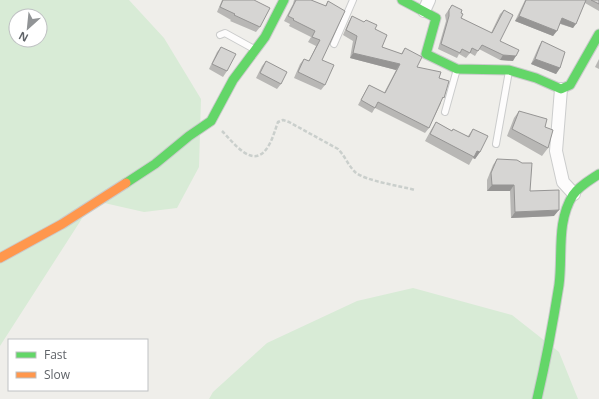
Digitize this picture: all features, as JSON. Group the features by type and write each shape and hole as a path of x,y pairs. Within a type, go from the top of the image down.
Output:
{"street":[{"path":"0,258 62,224 149,168 189,136 211,121 233,80 265,37 284,0"},
{"path":"402,0 436,18 426,54 457,69 509,70 536,78 561,89 570,85 599,34"},
{"path":"424,11 430,0"},
{"path":"561,89 556,152 563,182 574,194"},
{"path":"537,399 548,350 559,280 561,230 566,209 574,194 582,185 599,174"}],"lane":[{"path":"334,44 354,0"},
{"path":"220,36 224,33 255,49"},
{"path":"445,112 457,69"},
{"path":"496,144 509,70"}],"path":[{"path":"211,121 247,156 254,157 264,151 269,145 278,122 283,120 289,122 338,150 344,155 353,171 362,177 415,190"}],"green space":[{"path":"0,0 129,0 164,38 201,99 199,167 177,208 144,212 91,200 81,220 0,346"},
{"path":"413,288 512,315 559,352 578,399 209,399 213,392 267,343 357,301"}],"building":[{"path":"223,0 254,0 270,8 260,27 220,7"},
{"path":"296,0 311,0 326,6 328,1 345,11 322,60 334,65 325,85 298,72 304,59 309,61 320,40 312,37 315,31 288,16"},
{"path":"526,0 586,0 576,24 562,18 557,31 519,16"},
{"path":"591,0 599,0 599,4"},
{"path":"452,5 462,10 461,13 463,14 461,18 492,33 504,10 513,15 500,41 519,50 516,56 503,55 482,45 478,51 472,48 470,53 462,49 460,53 441,44 449,16 449,10"},
{"path":"352,16 364,22 366,20 377,25 375,29 387,35 382,47 402,54 405,48 422,57 417,67 441,72 439,78 449,81 444,98 443,97 429,128 378,102 375,108 361,100 369,85 385,93 400,64 353,53 357,36 346,30"},
{"path":"542,41 565,52 560,68 535,59"},
{"path":"221,47 236,54 227,71 212,64"},
{"path":"266,61 287,72 281,84 260,73"},
{"path":"519,111 547,119 545,127 553,130 548,148 512,129"},
{"path":"436,122 452,131 453,129 469,137 473,129 488,136 480,152 477,151 474,157 430,134"},
{"path":"497,159 517,160 522,163 532,163 530,191 559,190 559,210 515,212 514,185 492,185 491,173"}],"traffic: fast":[{"path":"126,183 155,164 189,136 211,121 233,80 265,37 284,0"},
{"path":"402,0 436,18 426,54 457,69 509,70 536,78 561,89 570,85 599,34"},
{"path":"537,399 559,285 561,239 564,216 575,192 599,174"}],"traffic: slow":[{"path":"0,258 62,224 126,183"}]}
